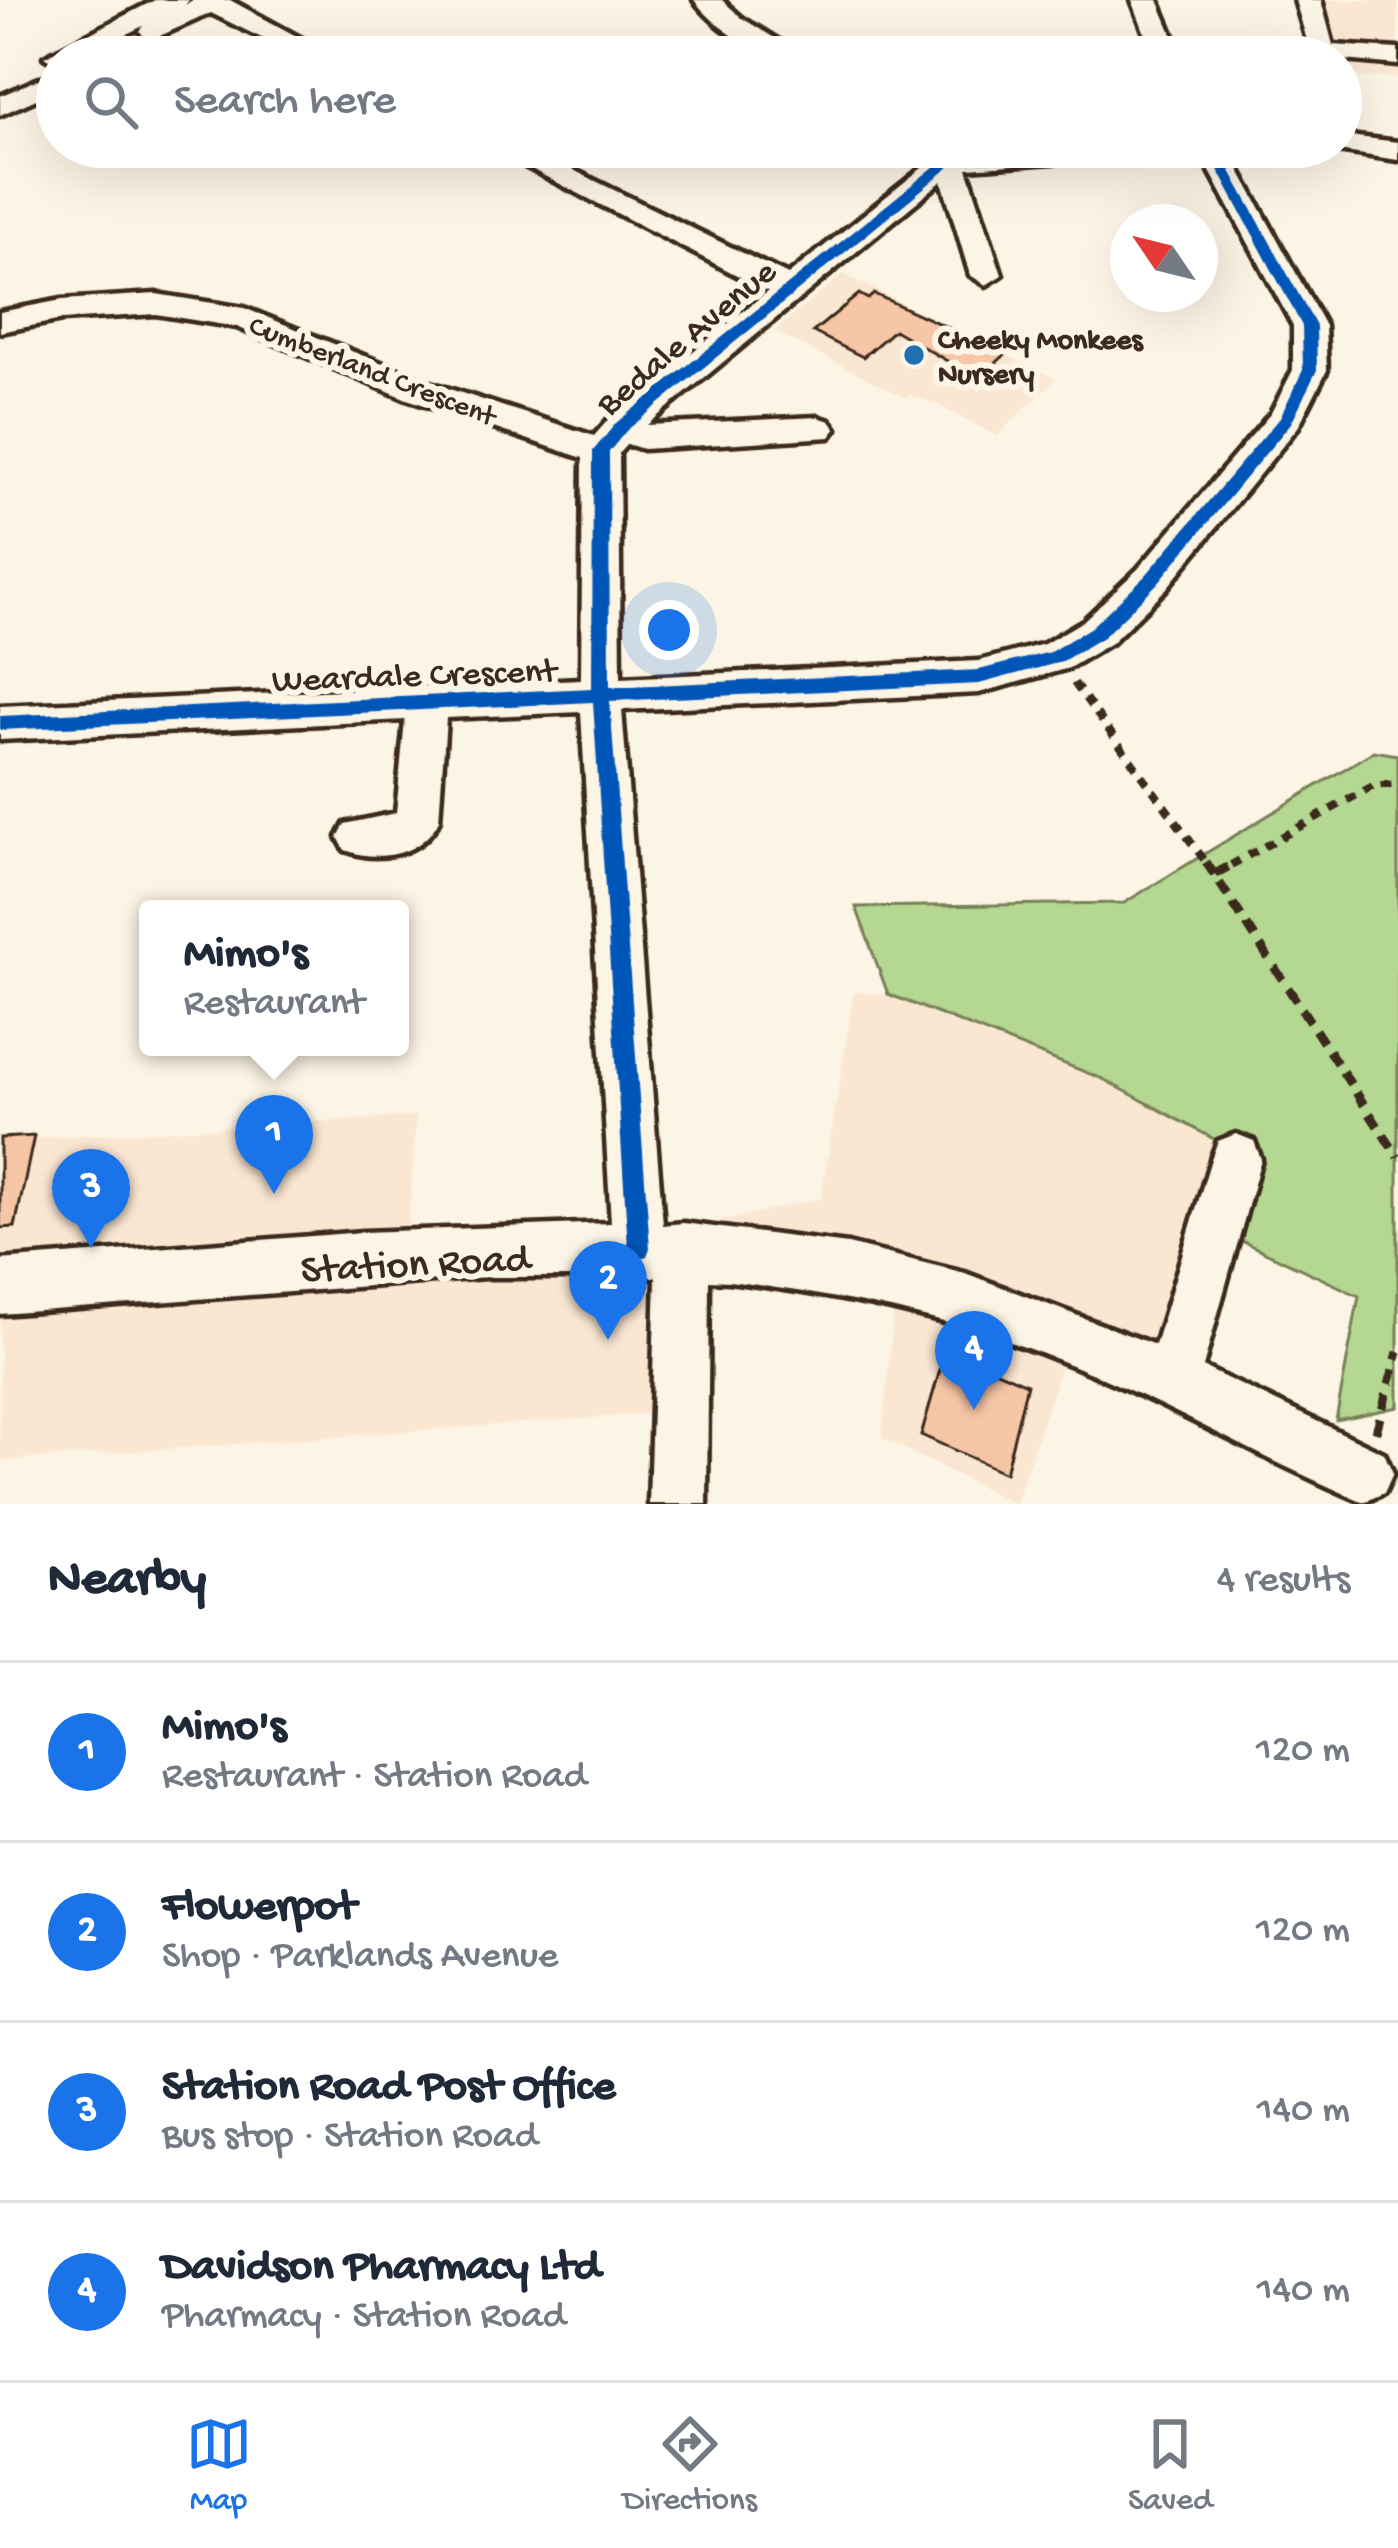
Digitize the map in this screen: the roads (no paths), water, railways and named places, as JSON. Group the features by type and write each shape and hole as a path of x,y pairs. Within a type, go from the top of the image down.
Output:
{"street":[{"path":"101,36 176,0"},
{"path":"707,0 754,36"},
{"path":"1145,0 1160,36"},
{"path":"1308,0 1318,36"},
{"path":"143,36 212,1 280,36"},
{"path":"1362,55 1398,57"},
{"path":"0,85 36,68"},
{"path":"0,107 36,89"},
{"path":"1362,147 1398,151"},
{"path":"545,168 790,289"},
{"name":"Bedale Avenue","path":"678,1504 661,1249 601,697 611,439 926,168"},
{"path":"947,168 986,275"},
{"name":"Weardale Crescent","path":"0,723 979,677 1055,657 1097,632 1152,579 1286,419 1310,370 1309,326 1224,168"},
{"name":"Cumberland Crescent","path":"0,322 133,304 244,318 419,392 611,439 818,429"},
{"path":"360,837 403,834 417,820 427,704"},
{"path":"1172,1380 1236,1159"},
{"name":"Station Road","path":"0,1287 428,1256 661,1249 848,1274 960,1298 1060,1332 1172,1380 1378,1482"}],"place":[{"name":"Cheeky Monkees Nursery","path":"914,355"},
{"name":"Mimo's","path":"274,1194"},
{"name":"Station Road Post Office","path":"91,1248"},
{"name":"Flowerpot","path":"608,1340"},
{"name":"Davidson Pharmacy Ltd","path":"974,1410"}]}
